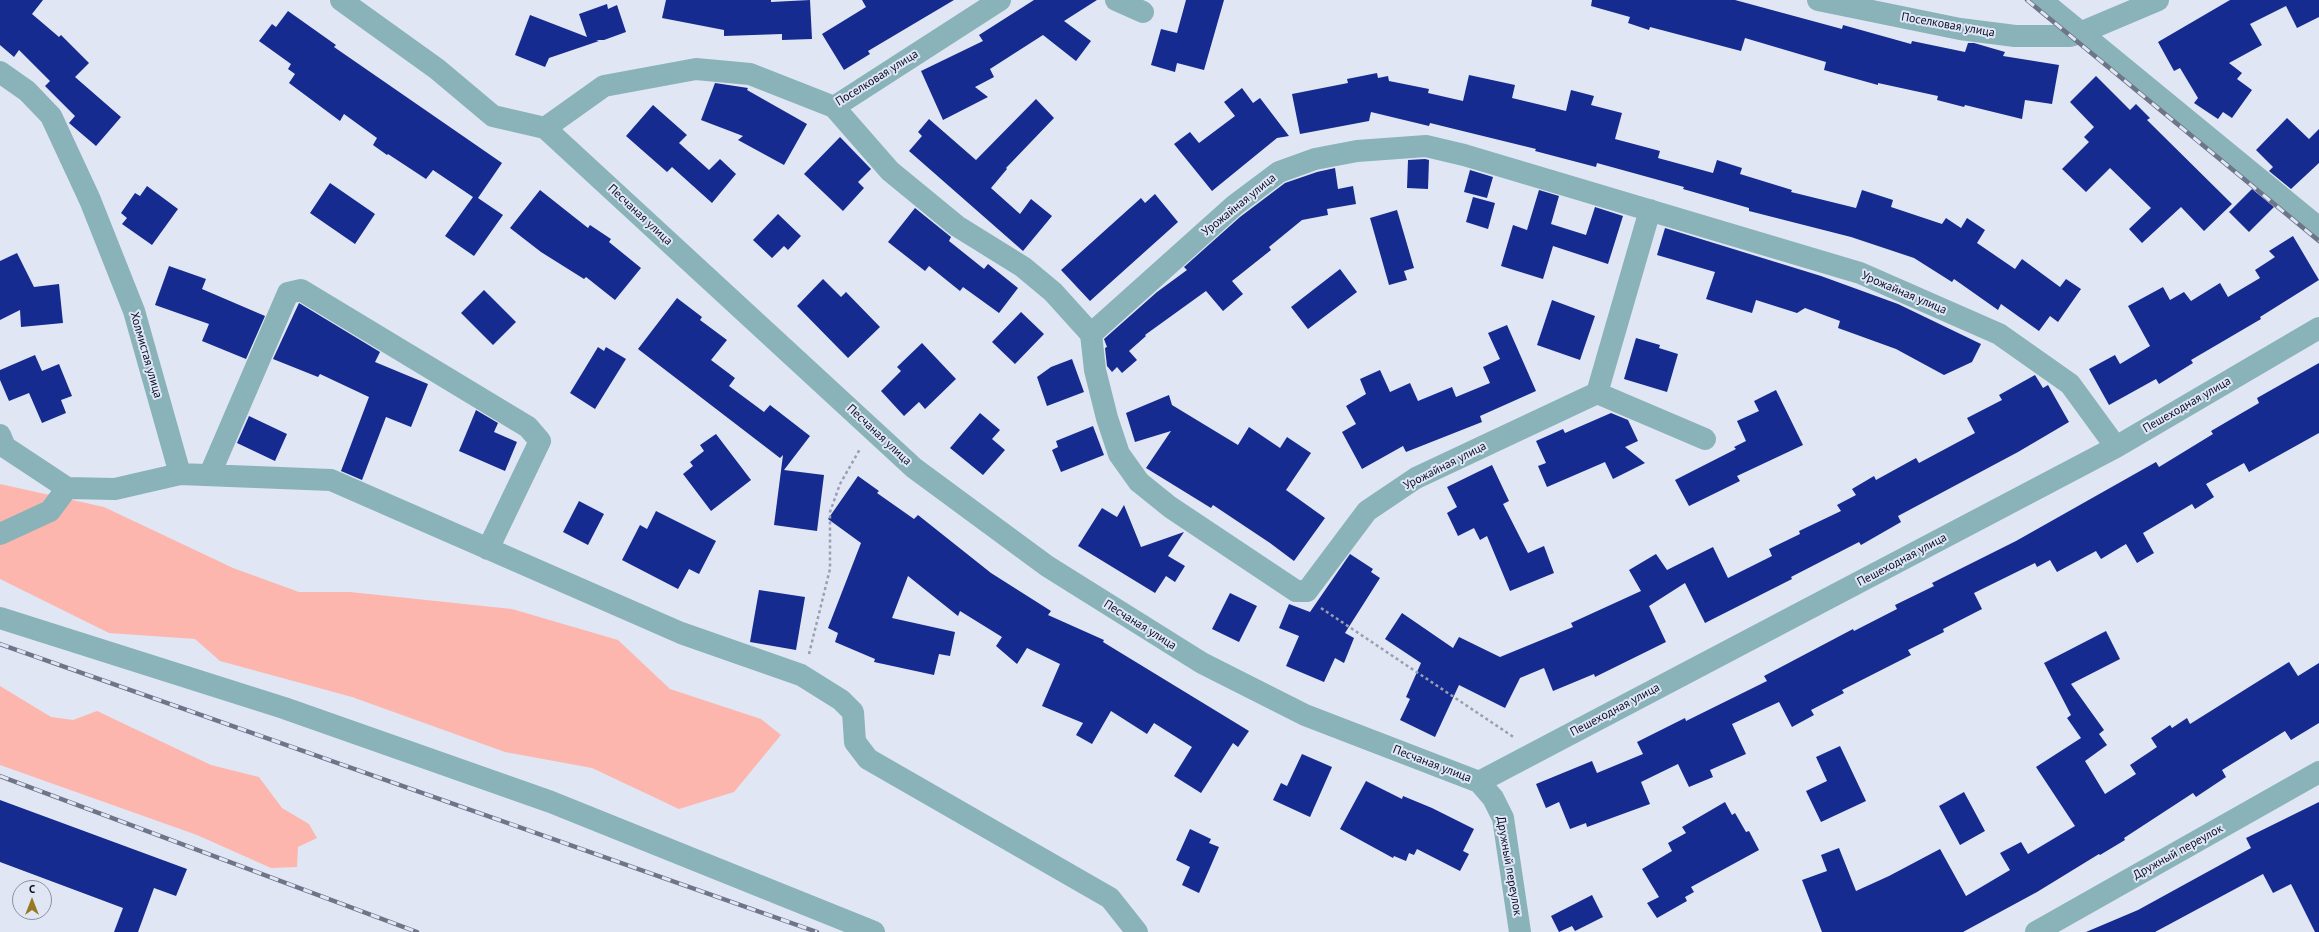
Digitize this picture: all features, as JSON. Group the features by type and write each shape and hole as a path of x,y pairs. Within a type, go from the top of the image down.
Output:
{"street":[{"name":"Песчаная улица","path":"341,0 437,69 492,116 545,128 914,468 1047,566 1202,663 1305,715 1479,782"},
{"name":"Поселковая улица","path":"545,128 604,86 696,69 750,74 834,107 1000,0"},
{"path":"1116,0 1143,12"},
{"name":"Поселковая улица","path":"1818,0 1960,28 2015,36 2070,36 2158,0"},
{"path":"2041,0 2319,228"},
{"name":"Холмистая улица","path":"0,72 27,91 51,116 90,200 134,311 180,474"},
{"path":"834,107 890,171 957,226 1023,267 1053,292 1091,334 1095,370 1107,418 1119,454 1139,482 1170,507 1296,592 1307,592"},
{"name":"Урожайная улица","path":"1091,334 1235,206 1279,172 1315,159 1357,151 1426,146 1464,155 1860,273 1999,334 2070,384 2116,447"},
{"path":"1650,210 1597,393 1705,439"},
{"path":"210,474 288,293 301,290 528,427 540,442 488,548"},
{"name":"Пешеходная улица","path":"1479,782 2116,447 2319,328"},
{"name":"Урожайная улица","path":"1307,592 1367,511 1416,478 1597,393"},
{"path":"0,435 5,447 67,488 114,489 180,474 331,480 681,632 801,676 841,700 853,712 856,742 868,759 1110,898 1137,932"},
{"path":"0,534 50,511 67,488"},
{"path":"0,618 284,708 551,802 874,932"},
{"name":"Дружный переулок","path":"2036,932 2319,772"},
{"name":"Дружный переулок","path":"1479,782 1493,798 1503,818 1520,932"}],"path":[{"path":"801,676 811,649 830,569 830,512 840,484 872,428"},
{"path":"1307,592 1319,607 1498,725 1534,753"}],"shaded area":[{"path":"0,484 104,507 233,568 299,592 350,592 512,609 618,640 670,689 761,719 781,735 734,792 679,809 592,768 505,752 352,697 220,661 195,639 109,633 0,579"},
{"path":"0,686 51,717 73,720 97,711 211,765 259,777 282,808 309,824 317,838 298,847 297,867 271,868 197,835 0,765"}],"building":[{"path":"0,0 43,0 32,14 59,37 61,35 89,63 75,77 121,117 96,146 69,123 75,116 45,86 50,81 19,50 14,57 0,45"},
{"path":"666,0 771,0 771,2 810,0 812,39 782,40 782,34 724,36 724,30 662,18"},
{"path":"862,0 954,0 868,51 870,54 844,70 822,34 866,7"},
{"path":"1034,0 1097,0 1064,21 1091,41 1076,61 1043,35 990,69 994,77 975,87 988,97 943,120 921,71 983,41 979,35"},
{"path":"1186,0 1224,0 1204,70 1177,63 1175,72 1151,65 1161,29 1177,33"},
{"path":"1592,0 1735,0 1842,29 1843,25 1911,44 1912,41 1965,52 1968,43 1974,43 2005,52 2003,56 2059,65 2052,104 2025,100 2022,119 1965,105 1964,107 1937,100 1938,96 1878,83 1878,85 1824,70 1826,62 1745,38 1741,51 1650,27 1649,30 1628,23 1630,17 1591,6"},
{"path":"2230,0 2319,0 2319,17 2297,28 2286,6 2250,24 2262,45 2229,63 2242,73 2237,79 2252,90 2232,118 2223,112 2218,119 2194,103 2198,98 2180,68 2174,71 2158,42"},
{"path":"607,4 608,9 617,5 626,32 604,40 596,40 599,41 549,58 545,67 515,55 530,15 587,37 579,14"},
{"path":"288,11 336,45 334,47 502,163 478,198 503,215 474,256 445,236 473,197 433,170 426,179 388,154 387,155 373,145 377,138 344,114 340,121 289,83 295,74 288,69 291,64 259,41 272,24 276,27"},
{"path":"1377,73 1378,78 1388,76 1389,81 1429,89 1428,93 1463,101 1469,75 1515,85 1512,98 1566,111 1571,90 1594,96 1591,105 1622,113 1615,139 1660,151 1658,158 1713,173 1717,160 1742,168 1740,174 1792,190 1791,192 1856,208 1862,190 1893,200 1891,207 1942,224 1946,218 1961,228 1967,218 1985,230 1977,243 2015,269 2022,259 2060,287 2066,279 2081,289 2058,322 2050,316 2039,331 2001,304 1998,310 1954,279 1952,282 1914,258 1851,237 1749,211 1749,208 1683,189 1684,187 1597,163 1596,167 1535,151 1536,149 1430,123 1429,126 1371,112 1369,121 1300,134 1292,94 1348,83 1347,79"},
{"path":"2096,76 2130,110 2136,104 2150,118 2147,120 2232,204 2204,231 2181,207 2142,243 2129,229 2151,208 2110,168 2086,192 2062,169 2089,142 2084,137 2094,127 2070,102"},
{"path":"715,83 748,88 747,90 807,124 784,165 738,140 743,136 701,120"},
{"path":"1242,88 1253,103 1260,98 1289,136 1277,138 1212,191 1174,144 1190,132 1199,143 1235,116 1224,102"},
{"path":"1036,99 1054,118 1006,168 1007,169 991,188 1020,214 1031,199 1052,216 1023,251 909,151 922,136 918,132 929,119 976,160"},
{"path":"653,105 687,135 679,143 709,170 720,159 736,174 712,203 672,167 667,172 626,136"},
{"path":"2287,118 2309,139 2319,129 2319,163 2291,189 2269,171 2273,167 2256,150"},
{"path":"840,137 871,169 858,182 864,188 843,211 804,174"},
{"path":"1408,160 1429,160 1428,189 1407,188"},
{"path":"1335,168 1338,189 1353,186 1356,204 1327,209 1328,215 1302,220 1269,247 1271,250 1232,281 1243,294 1223,311 1206,291 1145,335 1146,336 1129,351 1137,360 1122,373 1117,367 1112,372 1107,366 1105,348 1107,347 1104,339 1157,292 1187,270 1184,267 1240,217 1285,183 1317,172"},
{"path":"1470,170 1493,177 1487,198 1464,192"},
{"path":"330,183 375,214 355,244 310,213"},
{"path":"147,186 178,209 152,245 122,224 127,218 121,213 135,193 140,196"},
{"path":"2252,189 2274,207 2249,232 2229,212"},
{"path":"540,190 588,228 590,225 611,239 609,242 641,268 615,300 586,277 584,279 541,252 510,228"},
{"path":"1539,190 1559,196 1551,224 1586,235 1595,207 1623,216 1608,264 1553,246 1543,279 1501,266 1513,225 1527,230"},
{"path":"1155,194 1178,222 1090,301 1061,270 1141,198 1145,203"},
{"path":"1473,197 1495,203 1488,229 1466,222"},
{"path":"915,208 951,237 949,241 984,269 988,264 1018,288 999,313 963,287 960,291 929,266 925,271 888,242"},
{"path":"1397,210 1414,268 1404,271 1407,280 1389,285 1370,218"},
{"path":"778,214 801,236 788,250 784,246 772,258 753,240"},
{"path":"1665,228 1821,276 1898,304 1981,344 1972,362 1944,375 1896,349 1838,328 1840,321 1805,308 1797,313 1756,300 1752,313 1706,299 1715,272 1657,255"},
{"path":"2293,236 2319,280 2260,317 2261,319 2191,360 2193,363 2159,384 2156,379 2109,405 2089,369 2115,355 2120,364 2150,346 2128,306 2163,287 2170,300 2184,292 2191,301 2220,283 2228,297 2260,278 2255,270 2275,257 2269,251"},
{"path":"17,253 34,287 59,284 63,323 21,327 20,310 0,320 0,261"},
{"path":"169,266 206,279 202,289 265,316 246,359 202,341 209,324 155,305"},
{"path":"1340,269 1357,292 1308,329 1291,307"},
{"path":"823,279 841,297 846,292 880,327 848,358 797,306"},
{"path":"484,290 516,322 493,345 461,313"},
{"path":"677,298 702,317 700,320 727,340 711,360 735,378 729,386 764,412 770,405 810,436 784,470 824,475 817,531 774,525 783,455 780,458 638,349"},
{"path":"1552,300 1595,316 1580,360 1537,345"},
{"path":"299,303 380,352 375,362 428,384 411,427 386,417 362,480 341,471 369,397 320,374 318,377 273,359"},
{"path":"1021,312 1044,334 1015,364 992,342"},
{"path":"1507,325 1536,391 1480,416 1482,422 1406,452 1403,446 1362,469 1342,432 1356,424 1346,406 1366,394 1360,379 1380,370 1390,392 1410,383 1418,401 1452,387 1456,397 1490,383 1483,367 1500,359 1488,333"},
{"path":"1636,338 1660,345 1659,348 1678,354 1667,392 1624,379"},
{"path":"922,343 956,379 925,409 919,402 904,416 881,391 901,371 897,367"},
{"path":"598,347 604,351 606,347 626,359 595,409 570,393"},
{"path":"35,355 42,371 59,364 72,396 61,400 66,413 42,423 29,393 9,401 0,380 0,370"},
{"path":"1072,359 1084,392 1047,406 1037,377 1051,367"},
{"path":"2319,363 2319,433 2249,472 2244,463 2206,484 2214,497 2195,509 2192,504 2143,533 2154,553 2137,563 2126,544 2101,559 2096,551 2057,572 2050,560 2037,567 2035,563 1974,593 1982,609 1943,629 1944,632 1908,650 1911,655 1842,690 1844,693 1811,710 1814,715 1792,727 1779,702 1732,724 1746,754 1710,770 1713,777 1689,787 1678,764 1641,782 1650,804 1587,827 1586,823 1570,829 1559,802 1546,808 1536,784 1592,761 1597,773 1643,754 1637,742 1685,718 1686,721 1767,681 1764,676 1853,629 1854,631 1897,609 1895,605 1934,586 1932,583 2016,541 2156,462 2159,467 2213,434 2211,431 2259,403 2257,398"},
{"path":"2035,375 2043,388 2048,385 2069,422 2018,452 1898,516 1901,522 1861,545 1859,542 1791,577 1792,579 1705,623 1685,583 1649,606 1666,642 1595,677 1594,674 1553,691 1544,668 1520,678 1505,708 1459,685 1435,737 1400,720 1410,699 1406,697 1421,663 1385,639 1402,613 1453,648 1459,637 1500,657 1573,627 1571,623 1641,591 1629,570 1656,554 1667,570 1713,547 1728,578 1772,556 1769,549 1800,534 1799,531 1841,511 1837,505 1856,495 1852,489 1874,476 1876,480 1916,458 1919,463 1975,433 1967,418 2002,400 1999,395"},
{"path":"1776,390 1803,445 1737,476 1740,481 1689,506 1675,480 1736,449 1734,447 1746,441 1737,421 1759,411 1754,401"},
{"path":"1169,395 1172,405 1238,445 1249,427 1280,448 1287,437 1311,453 1286,490 1325,518 1294,561 1213,505 1211,508 1146,468 1171,431 1135,442 1126,413"},
{"path":"476,410 498,423 494,432 517,442 505,471 459,451"},
{"path":"980,413 1000,430 992,439 1005,450 983,475 950,448"},
{"path":"1611,413 1628,420 1638,441 1625,447 1645,463 1613,479 1605,462 1547,487 1538,466 1546,463 1536,441 1563,429 1565,433"},
{"path":"249,416 287,434 275,461 237,443"},
{"path":"1093,426 1104,455 1061,472 1052,450 1058,447 1056,441"},
{"path":"716,434 751,480 711,511 683,474 693,466 690,462 704,451 700,445"},
{"path":"1492,465 1509,501 1503,504 1528,553 1544,546 1554,573 1510,591 1487,536 1480,540 1474,528 1458,536 1447,513 1457,507 1447,487"},
{"path":"858,476 879,491 877,493 914,519 918,515 991,573 1051,611 1048,615 1104,640 1103,642 1249,731 1238,747 1233,743 1201,793 1174,776 1192,747 1154,723 1147,734 1111,711 1092,744 1076,735 1083,723 1042,706 1060,664 1027,648 1017,664 996,646 1002,637 960,611 958,616 908,576 892,618 955,632 950,656 939,654 934,675 874,662 875,659 835,642 838,633 828,628 861,543 828,519"},
{"path":"579,501 604,514 588,545 563,532"},
{"path":"1124,505 1141,547 1184,532 1168,556 1185,566 1175,582 1166,576 1155,593 1078,546 1102,508 1117,517"},
{"path":"656,511 716,541 699,574 689,569 678,589 622,560 640,525 647,529"},
{"path":"1350,554 1373,569 1371,572 1380,578 1345,633 1354,638 1344,663 1335,658 1324,682 1286,666 1299,636 1279,628 1289,604 1310,612"},
{"path":"759,590 805,597 796,650 750,642"},
{"path":"1230,593 1257,606 1239,642 1212,629"},
{"path":"2106,631 2120,659 2071,684 2104,730 2099,734 2107,745 2085,761 2105,794 2136,774 2130,765 2157,747 2151,738 2170,725 2172,728 2187,718 2190,724 2289,662 2298,676 2319,663 2319,723 2291,740 2285,731 2222,770 2226,777 2196,797 2193,793 2124,838 2125,840 2037,892 1963,932 1822,932 1802,880 1827,871 1821,855 1839,848 1856,891 1889,876 1940,849 1966,896 2010,870 2000,853 2021,842 2028,854 2075,826 2036,767 2081,738 2067,718 2071,715 2044,663"},
{"path":"1840,746 1866,801 1821,822 1806,791 1827,781 1816,757"},
{"path":"1302,754 1332,767 1310,817 1273,800 1281,783 1287,786"},
{"path":"1366,781 1402,799 1403,796 1432,808 1474,829 1463,851 1469,854 1460,871 1417,849 1414,855 1409,853 1406,861 1394,856 1393,858 1340,829"},
{"path":"1964,792 1985,831 1960,845 1939,806"},
{"path":"0,800 187,869 176,896 154,888 138,932 114,932 123,908 52,881 52,880 48,880 0,862"},
{"path":"1725,802 1732,815 1735,813 1746,832 1749,831 1759,850 1691,887 1694,892 1685,897 1687,901 1657,918 1647,903 1659,897 1642,869 1672,851 1668,843 1686,833 1682,827"},
{"path":"2319,802 2319,932 2315,932 2291,884 2273,893 2263,874 2155,932 2086,932 2138,910 2251,848 2246,838"},
{"path":"1190,829 1211,839 1209,843 1219,847 1199,893 1182,885 1190,867 1176,860"},
{"path":"1592,895 1603,917 1575,931 1572,926 1559,932 1551,916"}],"railway":[{"path":"2027,0 2319,241"},
{"path":"0,644 817,932"},
{"path":"0,776 417,932"}]}
